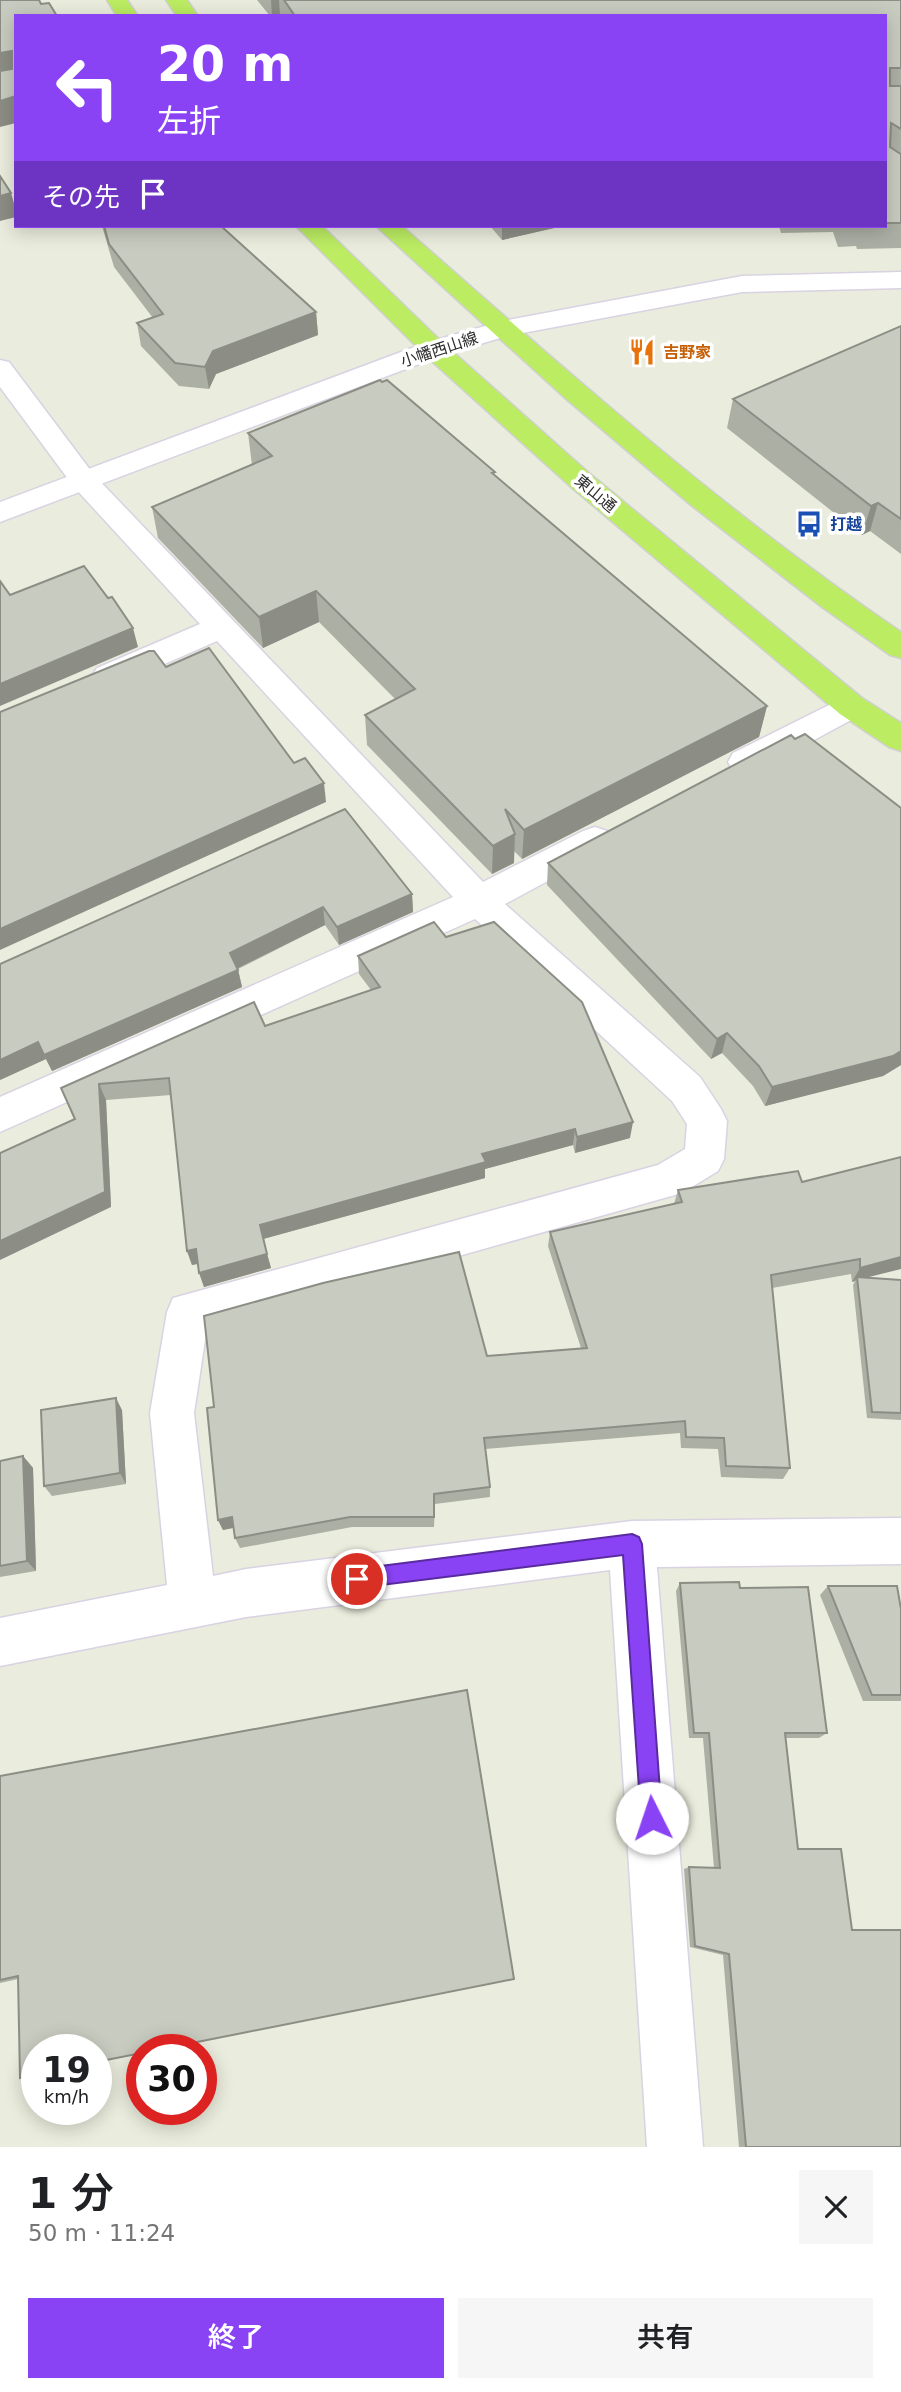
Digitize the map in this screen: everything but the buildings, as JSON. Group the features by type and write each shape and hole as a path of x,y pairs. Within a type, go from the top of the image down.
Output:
{"main road":[{"name":"東山通","path":"311,228 434,349 580,480 852,706 901,739"},
{"path":"390,228 635,446 851,614 901,647"}],"street":[{"name":"小幡西山線","path":"0,513 434,349 503,329 742,284 901,280"},
{"path":"0,368 84,481 221,627 366,801 686,1089 707,1121 705,1159 668,1180 188,1312 172,1413 192,1603"},
{"path":"86,685 221,627"},
{"path":"719,775 852,706"},
{"path":"0,1115 479,901 623,825"},
{"path":"632,1544 675,2147"},
{"path":"0,1642 246,1593 632,1544 891,1552"}],"place":[{"name":"吉野家","path":"642,352"},
{"name":"打越","path":"809,524"}],"route":[{"path":"357,1579 632,1544 652,1818"}]}
